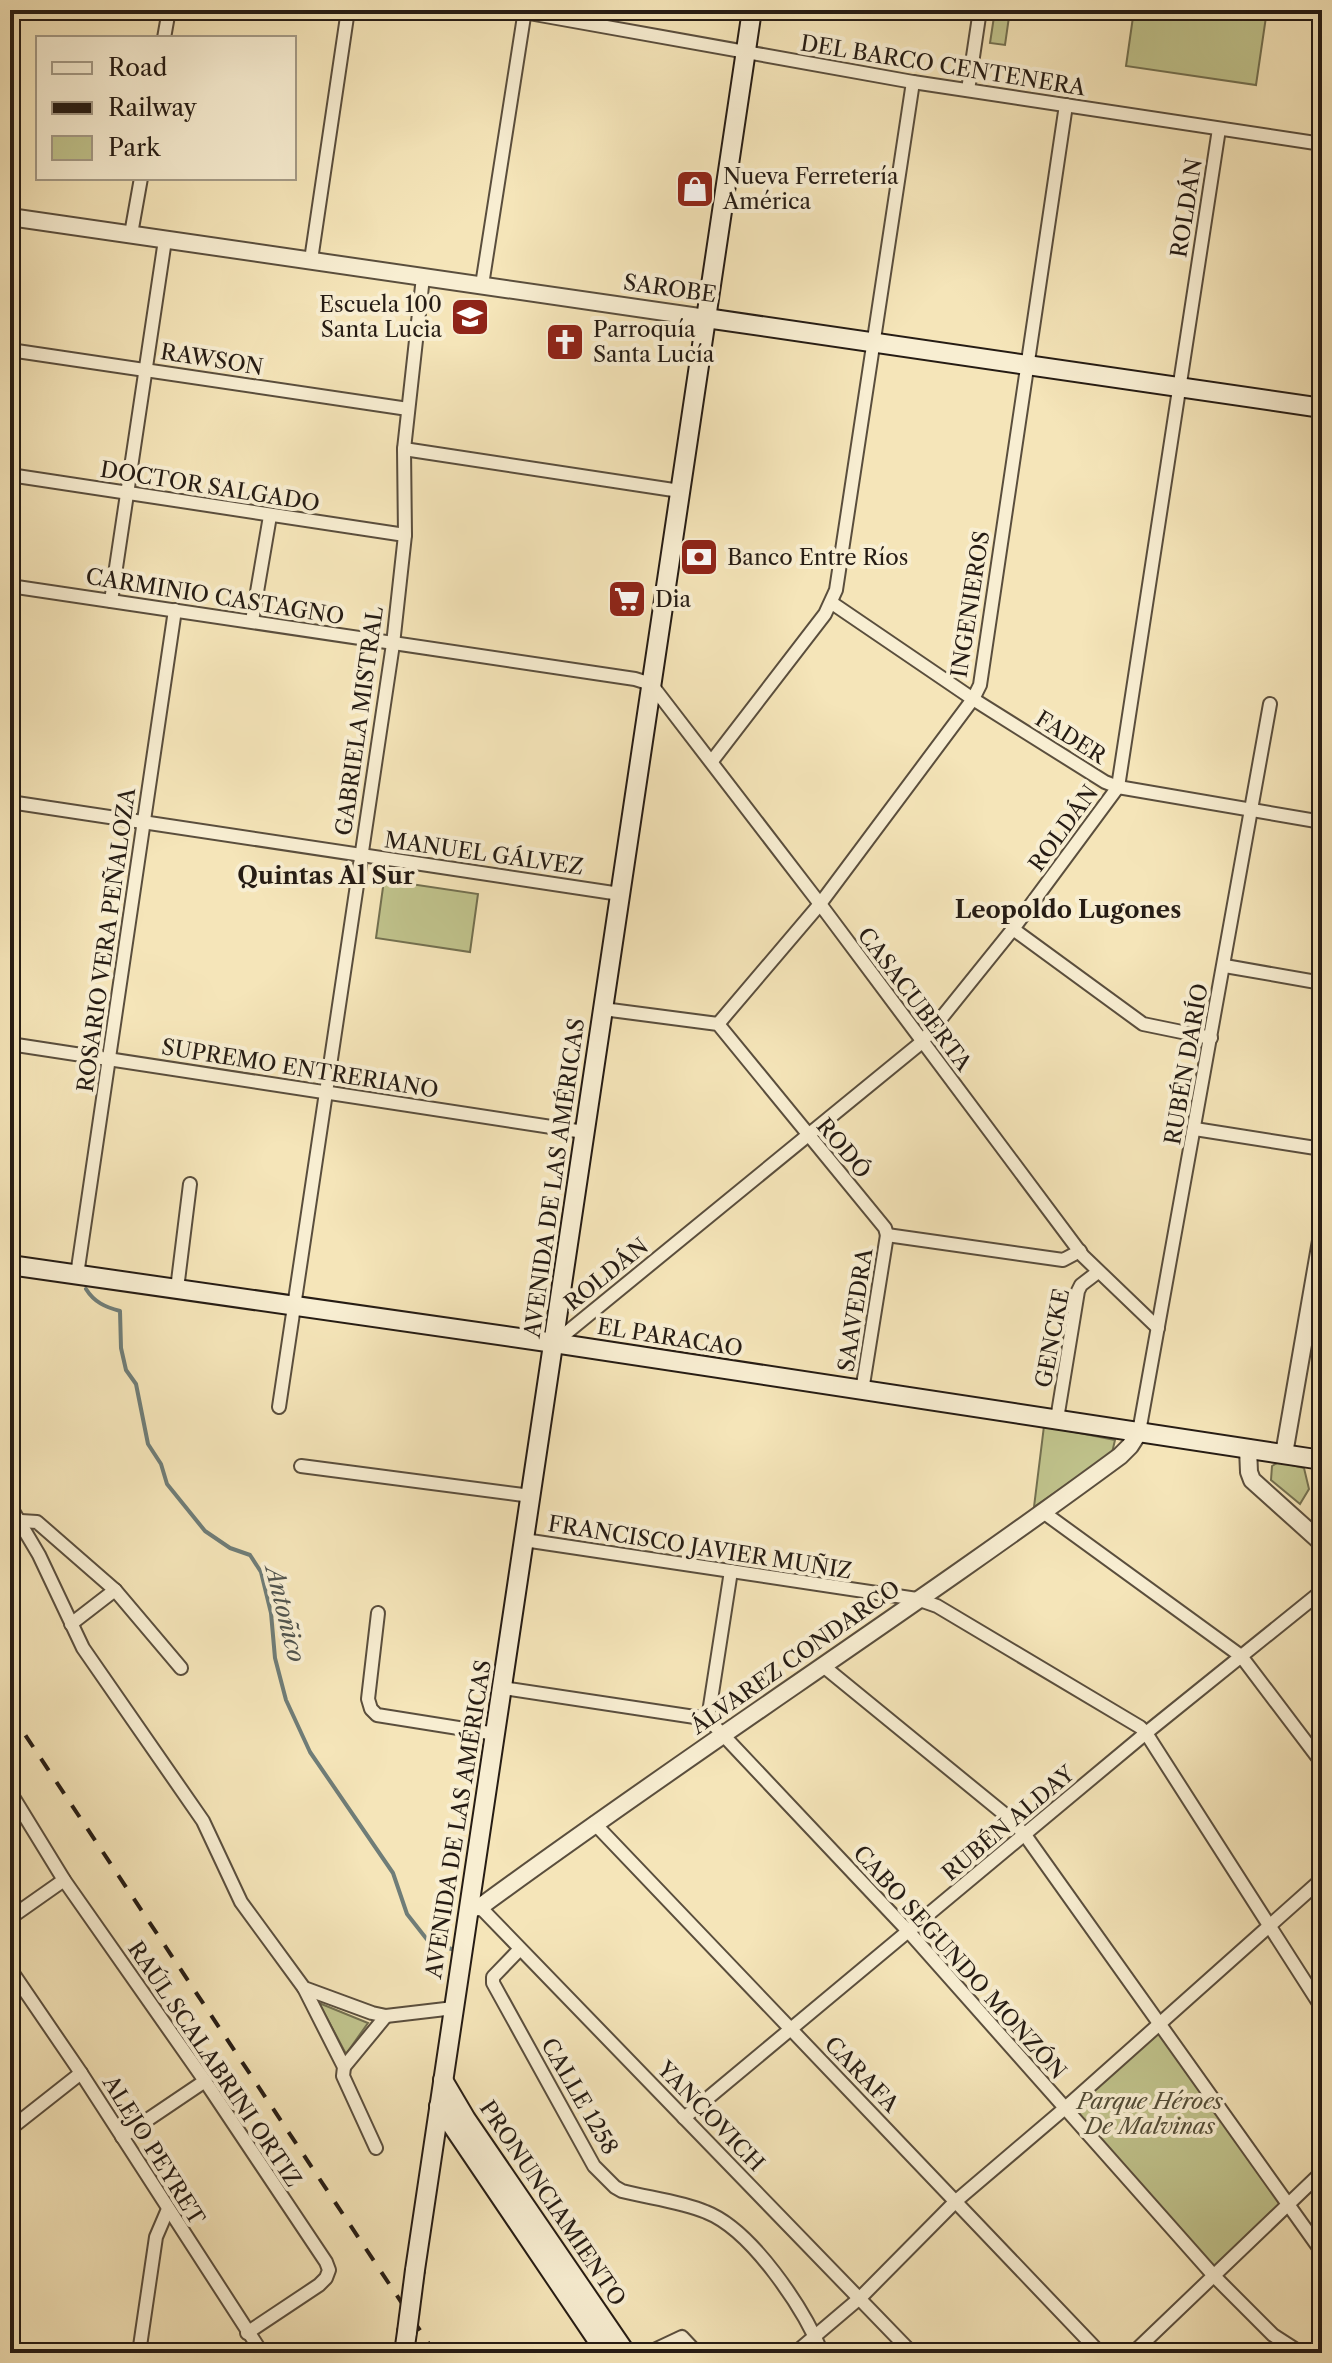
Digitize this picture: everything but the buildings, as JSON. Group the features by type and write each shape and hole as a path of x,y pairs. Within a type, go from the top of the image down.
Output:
{"main road":[{"name":"AVENIDA DE LAS AMÉRICAS","path":"404,2353 454,2008 474,1907 524,1540 752,10"},
{"name":"SAROBE","path":"706,318 1322,408"},
{"name":"EL PARACAO","path":"10,1265 554,1343 1322,1460"},
{"name":"PRONUNCIAMIENTO","path":"443,2080 466,2119 626,2353"},
{"name":"PRONUNCIAMIENTO","path":"439,2106 606,2353"},
{"path":"434,2150 449,2149 475,2156"}],"street":[{"path":"164,36 169,10"},
{"path":"311,260 348,10"},
{"path":"968,90 980,10"},
{"path":"482,285 521,11"},
{"name":"DEL BARCO CENTENERA","path":"521,11 913,82 1322,144"},
{"path":"712,761 832,603 836,590 913,82"},
{"name":"INGENIEROS","path":"718,1024 820,904 973,699 983,670 1025,366 1066,105"},
{"name":"ROLDÁN","path":"554,1343 922,1042 1013,929 1118,787 1219,129"},
{"path":"131,234 141,180"},
{"name":"SAROBE","path":"10,217 706,318"},
{"path":"111,601 165,240"},
{"name":"GABRIELA MISTRAL","path":"279,1407 393,644 405,535 404,449 423,277"},
{"name":"RAWSON","path":"10,350 408,409"},
{"path":"404,449 680,491"},
{"name":"DOCTOR SALGADO","path":"10,475 405,535"},
{"path":"252,621 270,516"},
{"name":"CARMINIO CASTAGNO","path":"10,586 635,679 651,684"},
{"name":"FADER","path":"832,603 973,699 1105,782 1251,812 1322,822"},
{"name":"ROSARIO VERA PEÑALOZA","path":"77,1275 175,610"},
{"name":"CASACUBERTA","path":"651,684 1080,1251 1158,1328"},
{"name":"RUBÉN DARÍO","path":"1139,1432 1270,704"},
{"name":"MANUEL GÁLVEZ","path":"10,802 620,894"},
{"path":"1013,929 1143,1024 1211,1038"},
{"path":"1225,966 1322,983"},
{"path":"603,1009 718,1024"},
{"name":"RODÓ","path":"718,1024 885,1228 887,1235"},
{"name":"SUPREMO ENTRERIANO","path":"10,1044 584,1132"},
{"path":"1195,1129 1322,1149"},
{"path":"177,1289 190,1184"},
{"path":"887,1235 1063,1260 1080,1251"},
{"name":"SAAVEDRA","path":"862,1391 887,1235"},
{"path":"1284,1454 1316,1306 1322,1235"},
{"name":"GENCKE","path":"1057,1419 1078,1291 1098,1272"},
{"name":"ÁLVAREZ CONDARCO","path":"474,1907 1043,1512 1120,1456 1139,1432"},
{"path":"1248,1448 1252,1480 1322,1543"},
{"path":"301,1466 531,1496"},
{"path":"10,1506 21,1521 83,1648 203,1821 241,1902 304,1988 344,2067"},
{"path":"1043,1512 1241,1656 1322,1763"},
{"path":"21,1521 37,1522 115,1590 181,1668"},
{"name":"FRANCISCO JAVIER MUÑIZ","path":"524,1540 917,1599 937,1606 1146,1733"},
{"path":"503,1688 708,1719 731,1571"},
{"path":"71,1624 115,1590"},
{"name":"RUBÉN ALDAY","path":"684,2118 1146,1733 1322,1591"},
{"path":"378,1613 368,1699 371,1709 377,1715 496,1734"},
{"path":"822,1665 1008,1817 1025,1835 1322,2252"},
{"name":"CABO SEGUNDO MONZÓN","path":"708,1719 909,1932 1215,2277 1273,2335 1301,2353"},
{"path":"1146,1733 1322,2008"},
{"name":"RAÚL SCALABRINI ORTIZ","path":"10,1792 64,1880 205,2081 329,2270 319,2285 247,2333"},
{"name":"CARAFA","path":"594,1823 1100,2353"},
{"path":"795,2353 861,2297 956,2201 1322,1879"},
{"path":"10,1918 64,1880"},
{"name":"YANCOVICH","path":"474,1907 520,1949 912,2353"},
{"name":"CALLE 1258","path":"520,1949 493,1977 493,1983 594,2166 622,2191 706,2212 728,2224 760,2255 815,2336 822,2353"},
{"name":"ALEJO PEYRET","path":"10,1969 262,2353"},
{"path":"304,1988 386,2016 454,2008"},
{"path":"376,2148 343,2076 344,2067 386,2016"},
{"path":"10,2129 81,2073"},
{"path":"122,2137 205,2081"},
{"path":"1133,2353 1322,2172"},
{"path":"139,2353 156,2237 168,2209"},
{"path":"648,2353 682,2337 697,2353"}],"green space":[{"path":"995,10 1010,10 1005,45 990,43"},
{"path":"1134,10 1267,10 1256,85 1126,66"},
{"path":"384,880 478,894 470,952 376,938"},
{"path":"1044,1426 1115,1440 1112,1453 1034,1507"},
{"path":"1279,1462 1304,1468 1309,1489 1300,1504 1271,1480 1272,1466"},
{"path":"319,2003 368,2023 346,2054"},
{"name":"Parque Héroes De Malvinas","path":"1160,2024 1288,2205 1215,2277 1064,2109"}],"waterway":[{"name":"Antoñico","path":"86,1289 100,1303 120,1311 121,1348 126,1370 136,1384 148,1444 161,1464 167,1484 205,1531 230,1548 250,1555 261,1572 271,1613 275,1658 286,1700 310,1752 393,1873 407,1914 429,1942 458,1951"}],"railway":[{"path":"10,1712 435,2353"}],"place":[{"name":"Nueva Ferretería América","path":"695,189"},
{"name":"Escuela 100 Santa Lucia","path":"470,317"},
{"name":"Parroquía Santa Lucía","path":"565,342"},
{"name":"Banco Entre Ríos","path":"699,557"},
{"name":"Dia","path":"627,599"}],"district":[{"name":"Quintas Al Sur","path":"326,876"},
{"name":"Leopoldo Lugones","path":"1068,910"}]}
